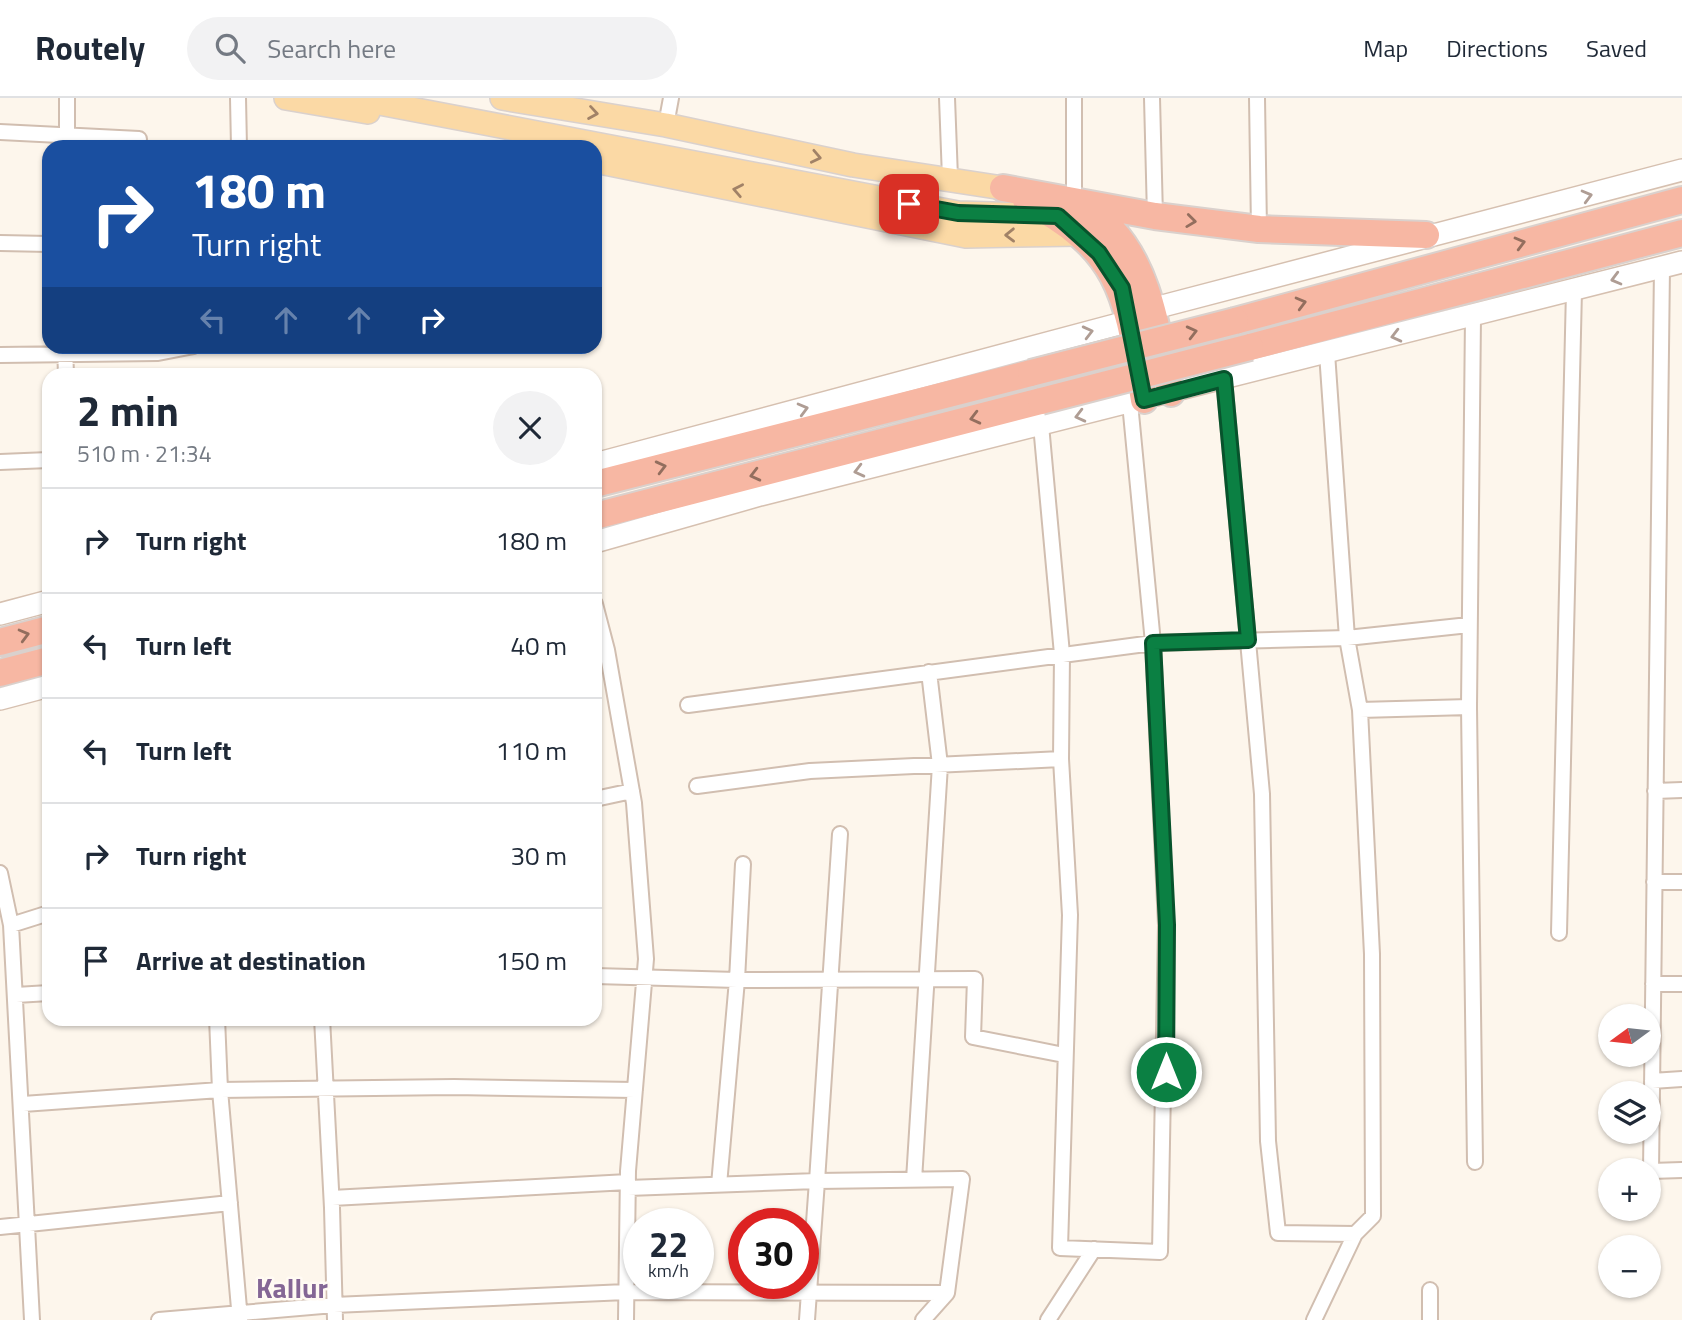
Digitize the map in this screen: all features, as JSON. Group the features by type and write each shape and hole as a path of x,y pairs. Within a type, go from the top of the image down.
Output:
{"highway":[{"path":"1003,188 1070,216 1155,216 1259,229 1426,235"},
{"path":"602,482 1235,321 1682,200"},
{"path":"1070,216 1141,315 1171,393"},
{"path":"602,514 1041,413 1250,347 1682,233"},
{"path":"1137,401 1141,315"},
{"path":"0,642 42,631"},
{"path":"0,673 42,662"}],"main road":[{"path":"286,98 493,140"},
{"path":"352,98 576,140"},
{"path":"502,98 666,125 853,165 1003,188"},
{"path":"602,145 958,213 1070,216"},
{"path":"602,162 966,236 1070,216"}],"street":[{"path":"67,98 67,140"},
{"path":"238,98 239,140"},
{"path":"666,125 670,98"},
{"path":"947,98 950,178"},
{"path":"1070,216 1074,98"},
{"path":"1152,98 1155,216"},
{"path":"1257,98 1259,229"},
{"path":"0,132 67,140 139,139"},
{"path":"602,462 1426,235 1682,170"},
{"path":"0,243 42,244"},
{"path":"602,539 1041,413 1137,401 1171,393 1672,264 1655,790 1652,1081 1682,1079"},
{"path":"1559,933 1574,290"},
{"path":"1473,316 1469,707 1475,1163"},
{"path":"0,355 42,352"},
{"path":"1314,1320 1355,1234 1373,1216 1372,954 1360,710 1347,638 1327,353"},
{"path":"1224,379 1262,794 1268,1141 1278,1233 1355,1234"},
{"path":"1041,413 1062,654 1060,759 1070,915 1060,1248 1160,1252 1167,925 1153,643 1137,401"},
{"path":"0,462 42,460"},
{"path":"0,614 42,603"},
{"path":"688,705 1153,643 1347,638 1469,625"},
{"path":"602,635 632,791 646,959 628,1208"},
{"path":"914,1180 940,765 929,672"},
{"path":"602,676 611,674"},
{"path":"0,699 42,688"},
{"path":"1360,710 1469,707"},
{"path":"697,786 810,771 1060,759"},
{"path":"1655,790 1682,790"},
{"path":"602,797 632,791"},
{"path":"815,1208 840,834"},
{"path":"719,1185 737,980 743,864"},
{"path":"0,873 11,925 7,958 16,995 32,1320"},
{"path":"1654,882 1682,882"},
{"path":"11,925 42,916"},
{"path":"602,976 645,975 737,980 928,977 975,979 974,1037 1064,1055"},
{"path":"1653,985 1682,984"},
{"path":"16,995 42,993"},
{"path":"217,1026 220,1090 240,1317"},
{"path":"322,1026 332,1198 334,1313"},
{"path":"23,1104 220,1090 635,1090"},
{"path":"1651,1144 1651,1171 1682,1170"},
{"path":"332,1198 628,1185 962,1179 947,1293 923,1320"},
{"path":"0,1227 230,1203"},
{"path":"1048,1320 1094,1249"},
{"path":"1430,1290 1430,1320"},
{"path":"819,1291 947,1293"},
{"path":"159,1320 334,1313 623,1293"},
{"path":"626,1299 626,1320"},
{"path":"807,1320 808,1299"}],"district":[{"name":"Kallur","path":"292,1287"}],"route":[{"path":"909,204 958,213 1058,216 1099,253 1122,288 1144,400 1224,379 1248,640 1153,643 1167,925 1166,1072"}]}
